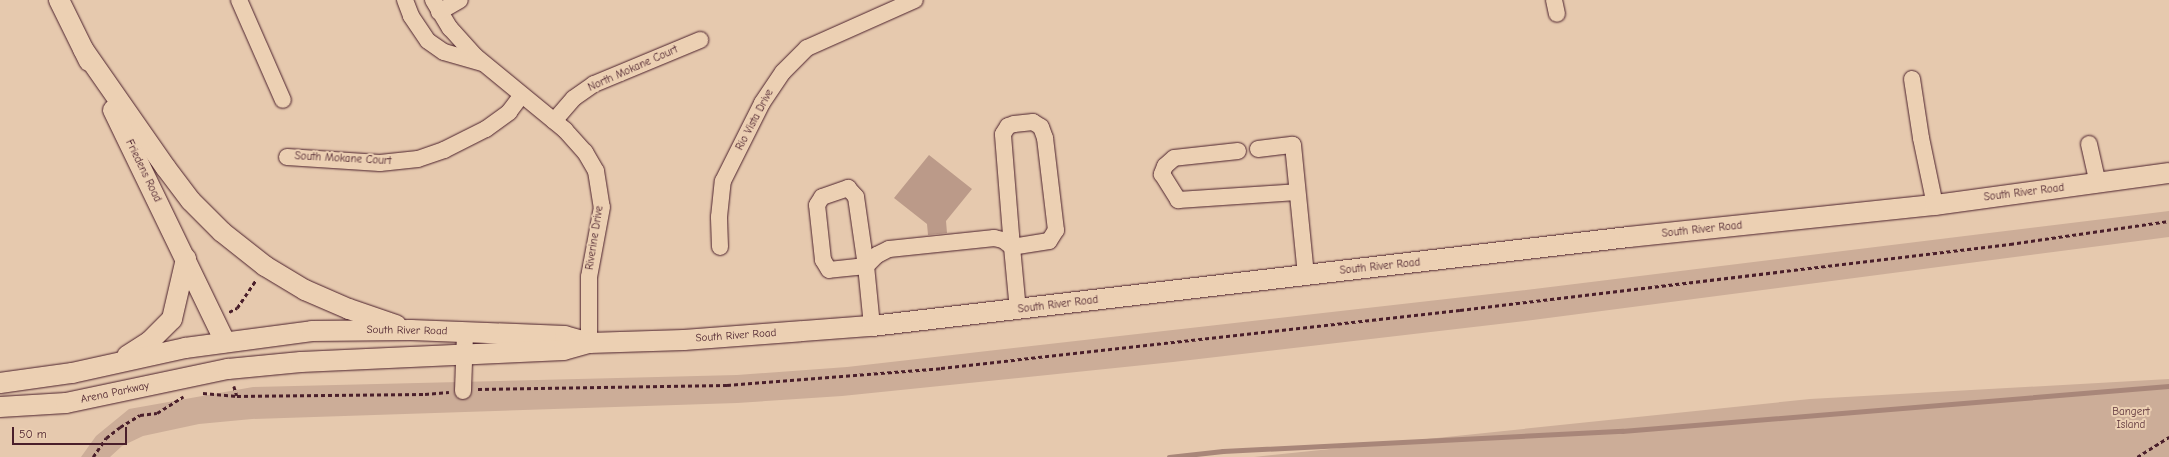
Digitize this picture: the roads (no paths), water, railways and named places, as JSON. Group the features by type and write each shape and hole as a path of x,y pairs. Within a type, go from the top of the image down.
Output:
{"main road":[{"name":"Friedens Road","path":"59,0 216,319 225,342"},
{"path":"83,49 191,201 222,232 265,266 305,290 349,309 414,330"},
{"name":"South River Road","path":"225,342 312,331 414,330 565,336 589,342 684,340 872,326 1306,275 1935,205 2098,184 2169,173"},
{"path":"117,363 150,341 172,319 186,259"},
{"path":"0,403 190,365 207,358 225,342"},
{"path":"0,383 72,373 185,348 225,342 260,352 418,349 463,354"},
{"name":"South River Road","path":"228,369 301,362 564,350 589,342"},
{"name":"Arena Parkway","path":"0,407 66,403 228,369"}],"street":[{"name":"Riverine Drive","path":"405,0 410,16 428,41 444,52 483,64"},
{"path":"436,6 460,0"},
{"name":"Rio Vista Drive","path":"720,247 719,217 723,181 762,103 783,72 808,48 915,0"},
{"path":"242,1 283,100"},
{"name":"Riverine Drive","path":"436,6 461,42 483,64 578,142 588,156 599,184 601,214 588,284 589,342"},
{"name":"North Mokane Court","path":"554,121 574,98 594,84 700,40"},
{"path":"1912,80 1921,138 1935,205"},
{"name":"South Mokane Court","path":"287,157 380,163 418,159 444,150 490,127 509,112 522,96"},
{"path":"872,326 866,266 855,192 848,188 822,197 817,210 824,264 834,270 866,266 877,254 889,249 994,238 1003,240 1012,247 1050,241 1056,230 1045,138 1041,127 1033,122 1008,126 1003,134 1012,247 1018,310"},
{"path":"2089,144 2098,184"},
{"path":"1258,149 1292,145 1306,275"},
{"path":"1238,151 1174,158 1165,166 1162,174 1178,200 1297,192"},
{"path":"463,392 463,354 465,333"}],"waterway":[{"path":"1169,457 1223,451 1622,431 2169,386"}],"park label":[{"name":"Bangert Island","path":"2131,419"}]}
